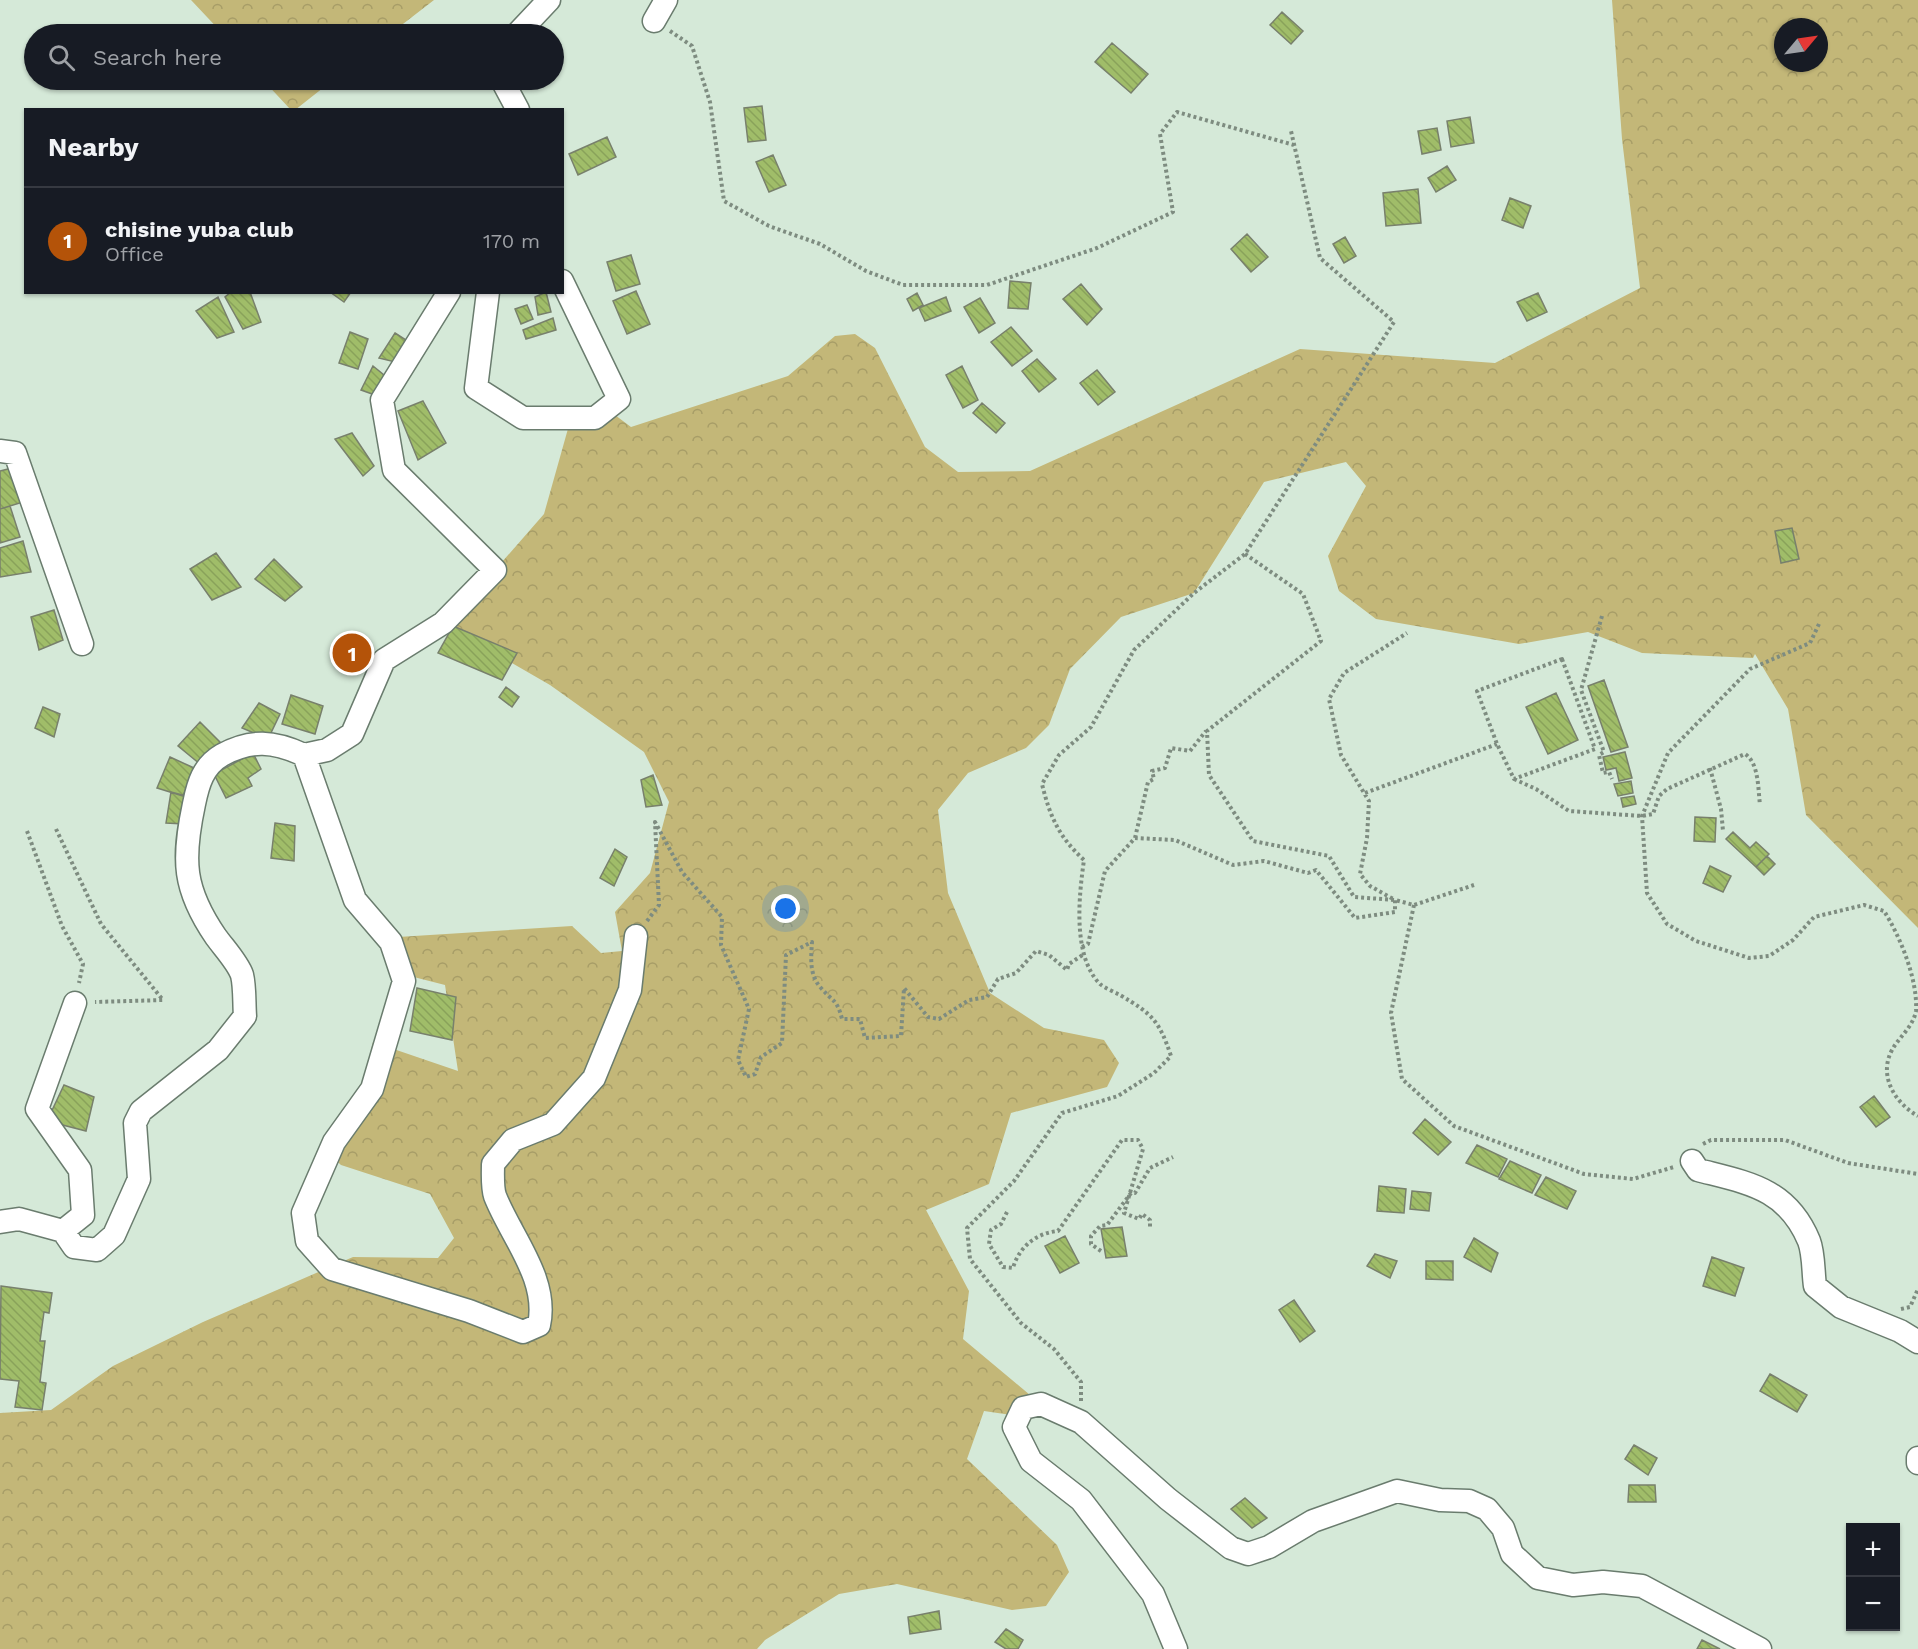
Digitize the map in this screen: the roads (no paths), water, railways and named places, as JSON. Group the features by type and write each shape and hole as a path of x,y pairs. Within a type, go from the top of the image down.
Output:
{"street":[{"path":"526,24 549,0"},
{"path":"654,21 666,0"},
{"path":"507,90 517,108"},
{"path":"488,294 476,388 523,418 595,418 619,399 564,285"},
{"path":"0,1222 19,1219 63,1231 74,1247 97,1250 114,1235 139,1179 135,1123 141,1111 218,1050 245,1016 242,974 198,911 186,871 186,838 198,781 212,760 240,745 255,742 282,745 304,755 327,750 352,734 384,660 443,623 495,570 394,470 382,400 448,294"},
{"path":"0,451 15,453 82,644"},
{"path":"304,755 355,900 391,942 404,981 372,1089 334,1142 303,1213 308,1241 332,1269 469,1311 523,1332 539,1325 543,1308 534,1277 494,1194 493,1164 513,1140 553,1124 594,1078 630,990 636,936"},
{"path":"63,1231 82,1215 80,1170 37,1109 75,1003"},
{"path":"1692,1161 1698,1170 1752,1183 1789,1206 1809,1242 1815,1286 1841,1307 1900,1331 1918,1342"},
{"path":"1176,1649 1153,1594 1081,1500 1031,1461 1014,1427 1023,1408 1041,1404 1081,1422 1168,1499 1231,1548 1248,1554 1269,1547 1313,1521 1397,1491 1440,1500 1469,1502 1487,1509 1503,1528 1512,1554 1538,1578 1573,1585 1603,1582 1642,1586 1760,1649"},
{"path":"1918,1458 1918,1463"}],"place":[{"name":"chisine yuba club","path":"352,653"}]}
